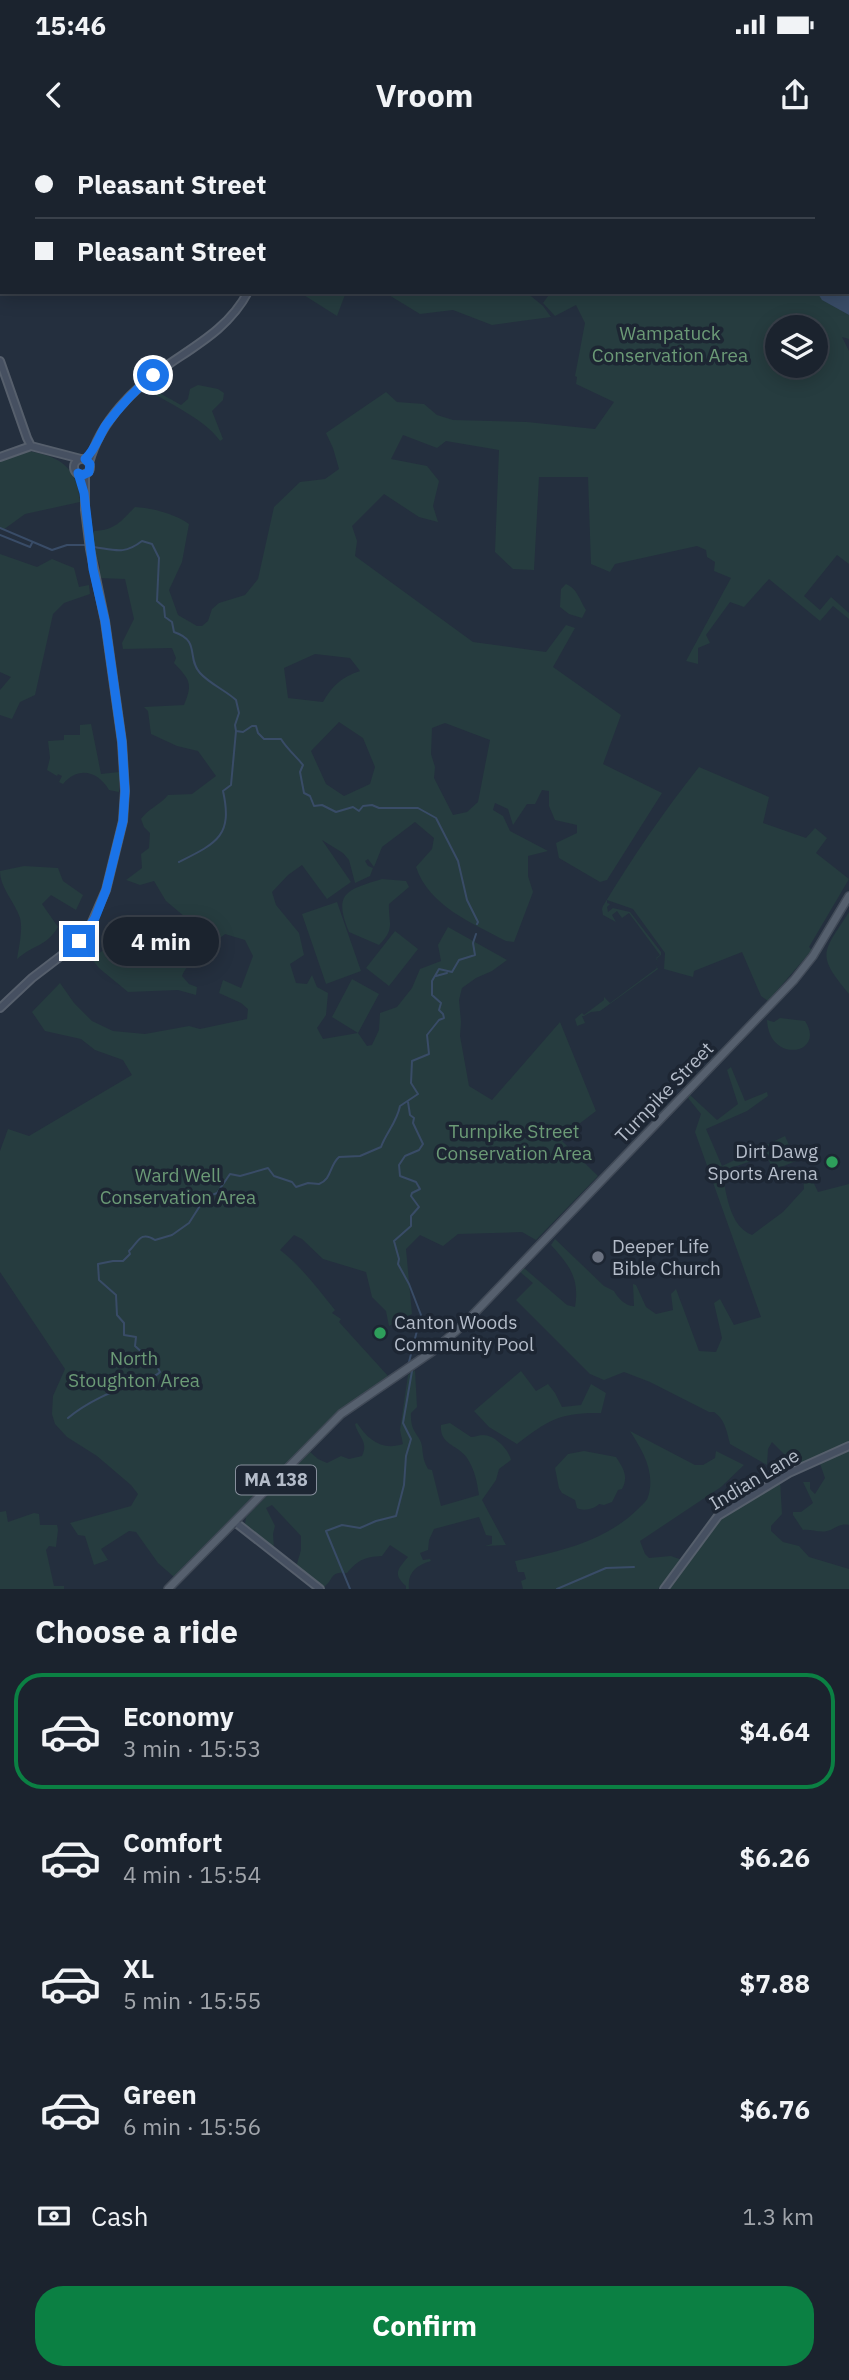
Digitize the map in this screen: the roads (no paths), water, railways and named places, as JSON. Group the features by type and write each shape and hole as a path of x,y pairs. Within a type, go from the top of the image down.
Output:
{"main road":[{"path":"0,1008 32,978 70,949 89,929 106,890 123,821 125,791 122,742 105,621 90,549 84,493 76,461 85,460 92,453 103,430 132,394 158,372 226,324 247,294"},
{"path":"0,361 32,446"},
{"path":"0,457 32,446 85,460 90,468 79,471"},
{"path":"54,453 79,471"},
{"name":"Turnpike Street","path":"235,1522 340,1416 433,1350 463,1325 658,1119 759,1017 813,956 849,896"},
{"name":"Indian Lane","path":"664,1589 718,1516 789,1473 849,1446"},
{"path":"235,1522 320,1589"},
{"name":"MA 138","path":"168,1589 235,1522"}],"water":[{"path":"818,294 849,294 849,315 822,300"}],"waterway":[{"path":"0,528 52,550 67,545 85,545"},
{"path":"0,535 30,547 32,543"},
{"path":"94,547 119,550 130,548 142,541 152,544 159,558 157,601 164,607 165,617 172,622 174,632 187,640 200,673 236,700 239,713 236,731 243,732 256,726 264,739 281,739 303,765 300,772 304,793 310,796 314,806 322,805 336,812 353,807 359,811 363,806 372,805 379,808 418,808 436,818 458,861 467,900 477,924"},
{"path":"179,862 212,843 223,828 226,818 223,791 231,785 236,731"},
{"path":"68,1418 100,1398 152,1378 160,1372 135,1346 136,1337 124,1335 124,1323 117,1315 116,1295 99,1280 98,1264 123,1261 143,1237 155,1240 172,1235 189,1223 205,1198 217,1193 230,1174 240,1176 268,1168 274,1176 292,1182 296,1187 308,1183 319,1184 326,1179 339,1157 360,1156 381,1147 400,1106 418,1094 411,1083 412,1061 429,1054 427,1035 439,1020 444,1018 439,1010 441,1003 432,995 432,981 439,969 452,972 459,960 475,955 473,943 476,934"},
{"path":"436,976 447,973"},
{"path":"408,1102 410,1115 414,1118 413,1123 423,1144 419,1150 405,1156 399,1165 400,1176 416,1182 420,1189 411,1196 419,1207 411,1216 411,1226 394,1241 398,1264 421,1315 409,1362"},
{"path":"350,1589 326,1531 342,1525 360,1528 396,1516 411,1439 403,1423 412,1371"},
{"path":"557,1589 606,1568 634,1567"}],"place":[{"name":"Dirt Dawg Sports Arena","path":"832,1162"},
{"name":"Deeper Life Bible Church","path":"598,1257"},
{"name":"Canton Woods Community Pool","path":"380,1333"}],"park label":[{"name":"Wampatuck Conservation Area","path":"670,344"},
{"name":"Turnpike Street Conservation Area","path":"514,1142"},
{"name":"Ward Well Conservation Area","path":"178,1186"},
{"name":"North Stoughton Area","path":"134,1369"}]}
